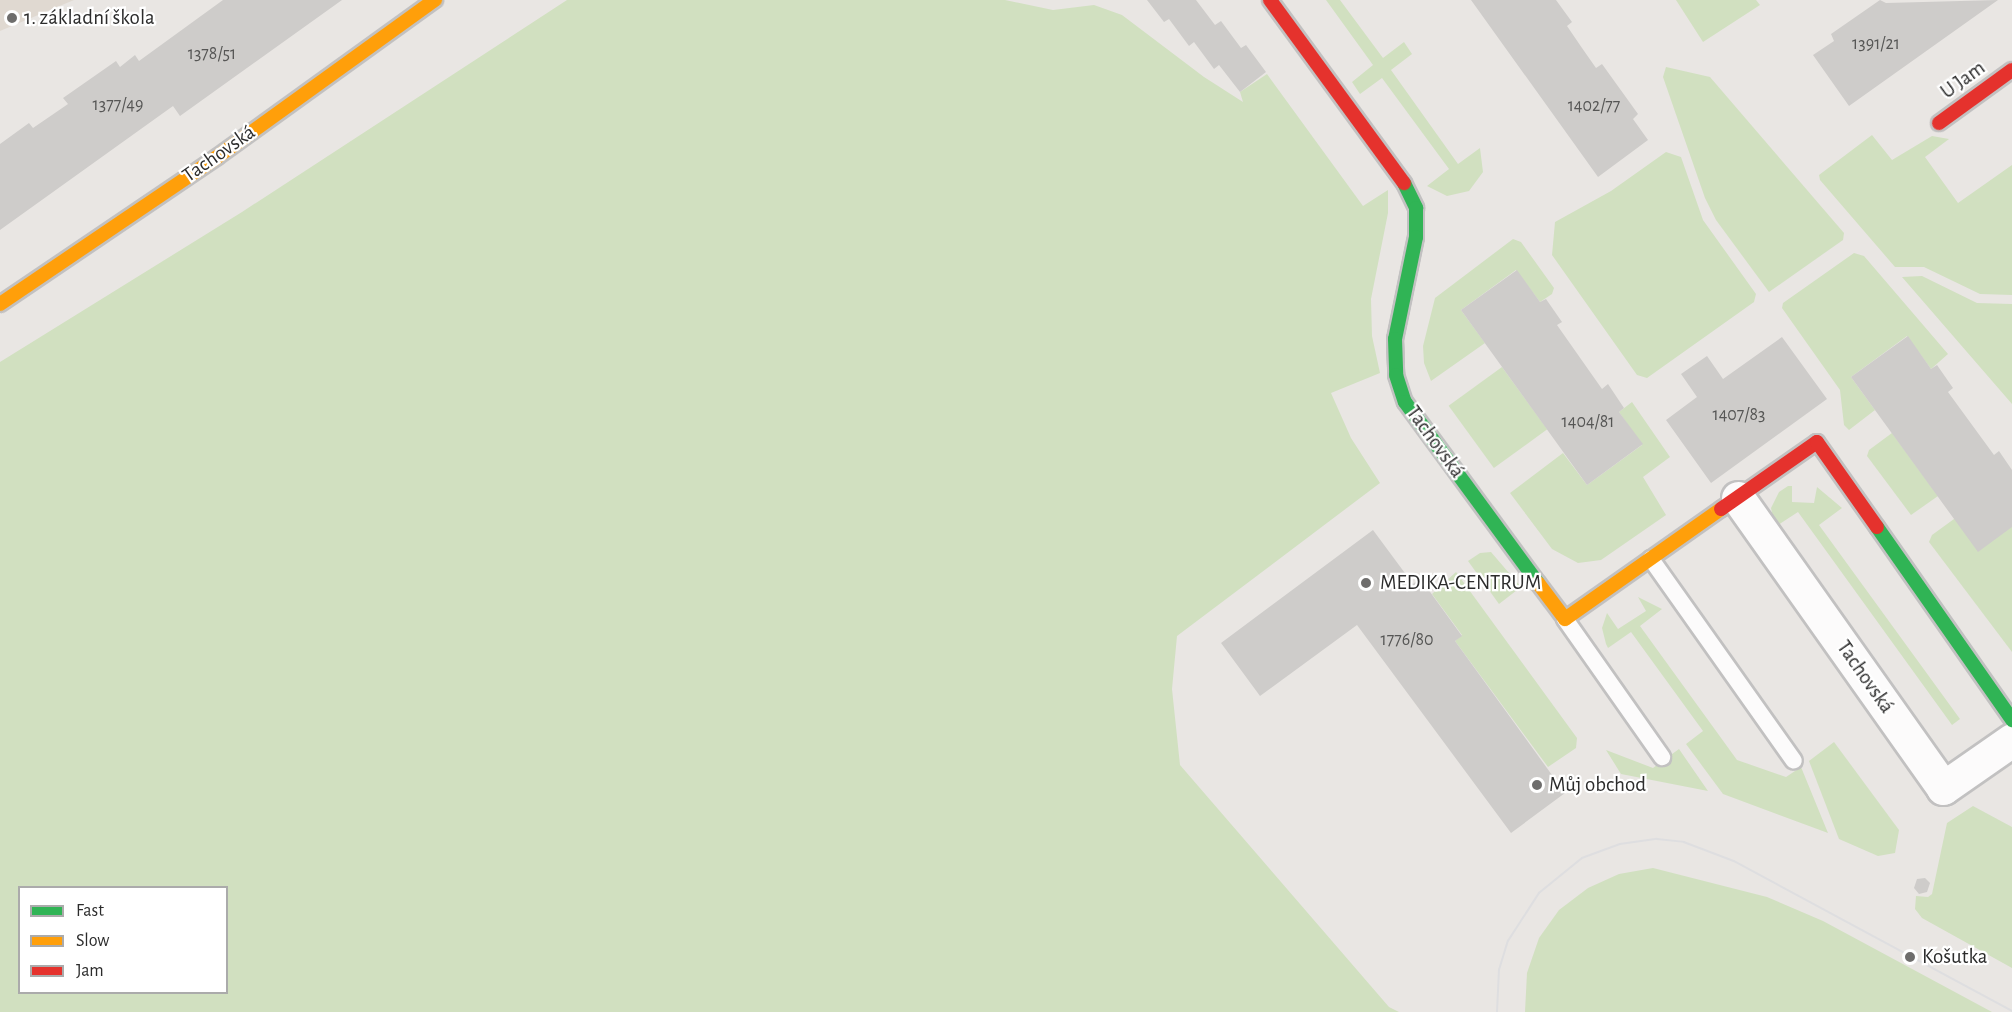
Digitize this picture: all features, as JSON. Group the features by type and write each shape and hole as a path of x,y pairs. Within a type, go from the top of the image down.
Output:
{"street":[{"name":"Tachovská","path":"0,304 217,157 435,0"},
{"name":"Tachovská","path":"1270,0 1406,186 1416,208 1416,237 1395,339 1396,375 1405,402 1565,619"},
{"name":"U Jam","path":"1939,123 2012,70"},
{"path":"1565,619 1817,442 2012,720"},
{"name":"Tachovská","path":"1738,498 1943,788 2012,740"}],"lane":[{"path":"1651,558 1794,761"},
{"path":"1565,619 1662,756"}],"shaded area":[{"name":"1. základní škola","path":"0,0 74,0 0,31"}],"green space":[{"path":"567,0 1005,0 1053,10 1094,5 1122,15 1204,77 1243,102 1240,92 1267,74 1363,206 1388,190 1388,213 1371,299 1372,336 1380,373 1331,393 1351,438 1380,483 1177,636 1172,689 1180,765 1389,1007 1399,1012 0,1012 0,362 242,212"},
{"path":"1326,0 1340,0 1383,58 1404,42 1412,54 1391,70 1458,164 1480,148 1483,172 1469,191 1447,196 1427,186 1449,169 1382,78 1360,94 1352,82 1373,65"},
{"path":"1676,0 1756,0 1760,5 1703,42"},
{"path":"1666,67 1710,77 1844,233 1843,240 1769,292 1716,220 1705,198 1663,77"},
{"path":"1872,135 1892,160 1932,136 1949,139 1925,157 1958,203 2012,165 2012,295 1980,294 1924,267 1895,267 1820,180 1819,175"},
{"path":"1666,152 1681,157 1703,220 1756,294 1754,302 1647,378 1637,375 1552,255 1555,222 1611,191"},
{"path":"1513,239 1521,242 1554,288 1552,294 1540,302 1516,270 1461,310 1485,343 1431,381 1424,363 1423,346 1435,298"},
{"path":"1854,253 1864,256 1948,354 1931,369 1907,336 1851,377 1875,410 1849,430 1844,425 1840,390 1782,308 1783,303"},
{"path":"1922,276 1977,303 2012,304 2012,404 1902,277"},
{"path":"1502,367 1547,429 1494,468 1449,406"},
{"path":"1632,402 1670,457 1643,477 1666,515 1601,560 1578,563 1552,549 1510,493 1563,453 1587,485 1642,445 1619,412"},
{"path":"1892,433 1938,496 1911,515 1867,456 1869,450"},
{"path":"1792,486 1792,502 1814,503 1817,487 1842,508 1819,525 1960,719 1952,725 1798,512 1775,527 1771,508 1779,492"},
{"path":"1954,519 2012,526 2012,652 1929,542 1932,535"},
{"path":"1491,552 1521,587 1499,604 1468,561 1480,553"},
{"path":"1456,572 1577,738 1576,748 1548,767 1455,641 1462,635 1432,594"},
{"path":"1638,597 1662,609 1640,626 1737,760 1786,777 1801,767 1828,833 1723,794 1686,744 1703,731 1631,632 1608,648 1606,644 1602,628 1607,613 1618,629 1646,611"},
{"path":"1834,742 1899,830 1895,853 1878,856 1839,839 1809,761"},
{"path":"1679,749 1708,791 1621,774 1606,750 1653,768"},
{"path":"1973,806 2012,827 2012,968 1922,918 1915,909 1916,896 1928,897 1932,894 1947,823"},
{"path":"1653,868 1767,897 1823,921 1992,1012 1525,1012 1527,973 1539,938 1559,910 1588,888 1619,874"}],"building":[{"path":"223,0 342,0 180,116 173,106 0,230 0,144 29,123 33,128 68,104 63,98 116,61 120,67 135,55 139,61"},
{"path":"1147,0 1196,0 1215,25 1221,21 1241,48 1246,45 1266,72 1240,92 1219,65 1214,69 1194,42 1189,46 1169,19 1164,22"},
{"path":"1471,0 1556,0 1572,22 1567,26 1596,68 1602,64 1638,114 1633,119 1648,140 1598,177"},
{"path":"1880,0 1886,3 1998,0 1849,106 1813,55 1834,41 1831,34"},
{"path":"1517,270 1540,302 1546,299 1562,322 1557,325 1602,389 1608,384 1624,408 1619,412 1643,444 1587,485 1461,310"},
{"path":"1908,336 1931,369 1937,365 1953,388 1948,392 1994,455 1999,451 2012,470 2012,527 1978,552 1851,377"},
{"path":"1782,337 1827,399 1711,483 1666,420 1697,397 1681,374 1707,356 1723,379"},
{"path":"1373,530 1413,584 1420,578 1462,636 1455,641 1565,793 1511,833 1357,625 1260,696 1221,643"},
{"path":"1925,878 1930,883 1927,892 1919,894 1914,888 1917,879"}],"tram line":[{"path":"1497,1012 1499,970 1508,941 1539,893 1582,858 1620,844 1657,839 1684,842 1734,861 2012,1011"}],"traffic: fast":[{"path":"1404,183 1416,208 1416,237 1395,339 1396,375 1405,402 1538,583"},
{"path":"1877,527 2012,720"}],"traffic: slow":[{"path":"0,304 217,157 435,0"},
{"path":"1538,583 1565,619 1721,509"}],"traffic: jam":[{"path":"1270,0 1404,183"},
{"path":"1939,123 2012,70"},
{"path":"1721,509 1817,442 1877,527"}],"place":[{"name":"1. základní škola","path":"12,18"},
{"name":"MEDIKA-CENTRUM","path":"1366,583"},
{"name":"Můj obchod","path":"1537,785"},
{"name":"Košutka","path":"1910,957"}]}
